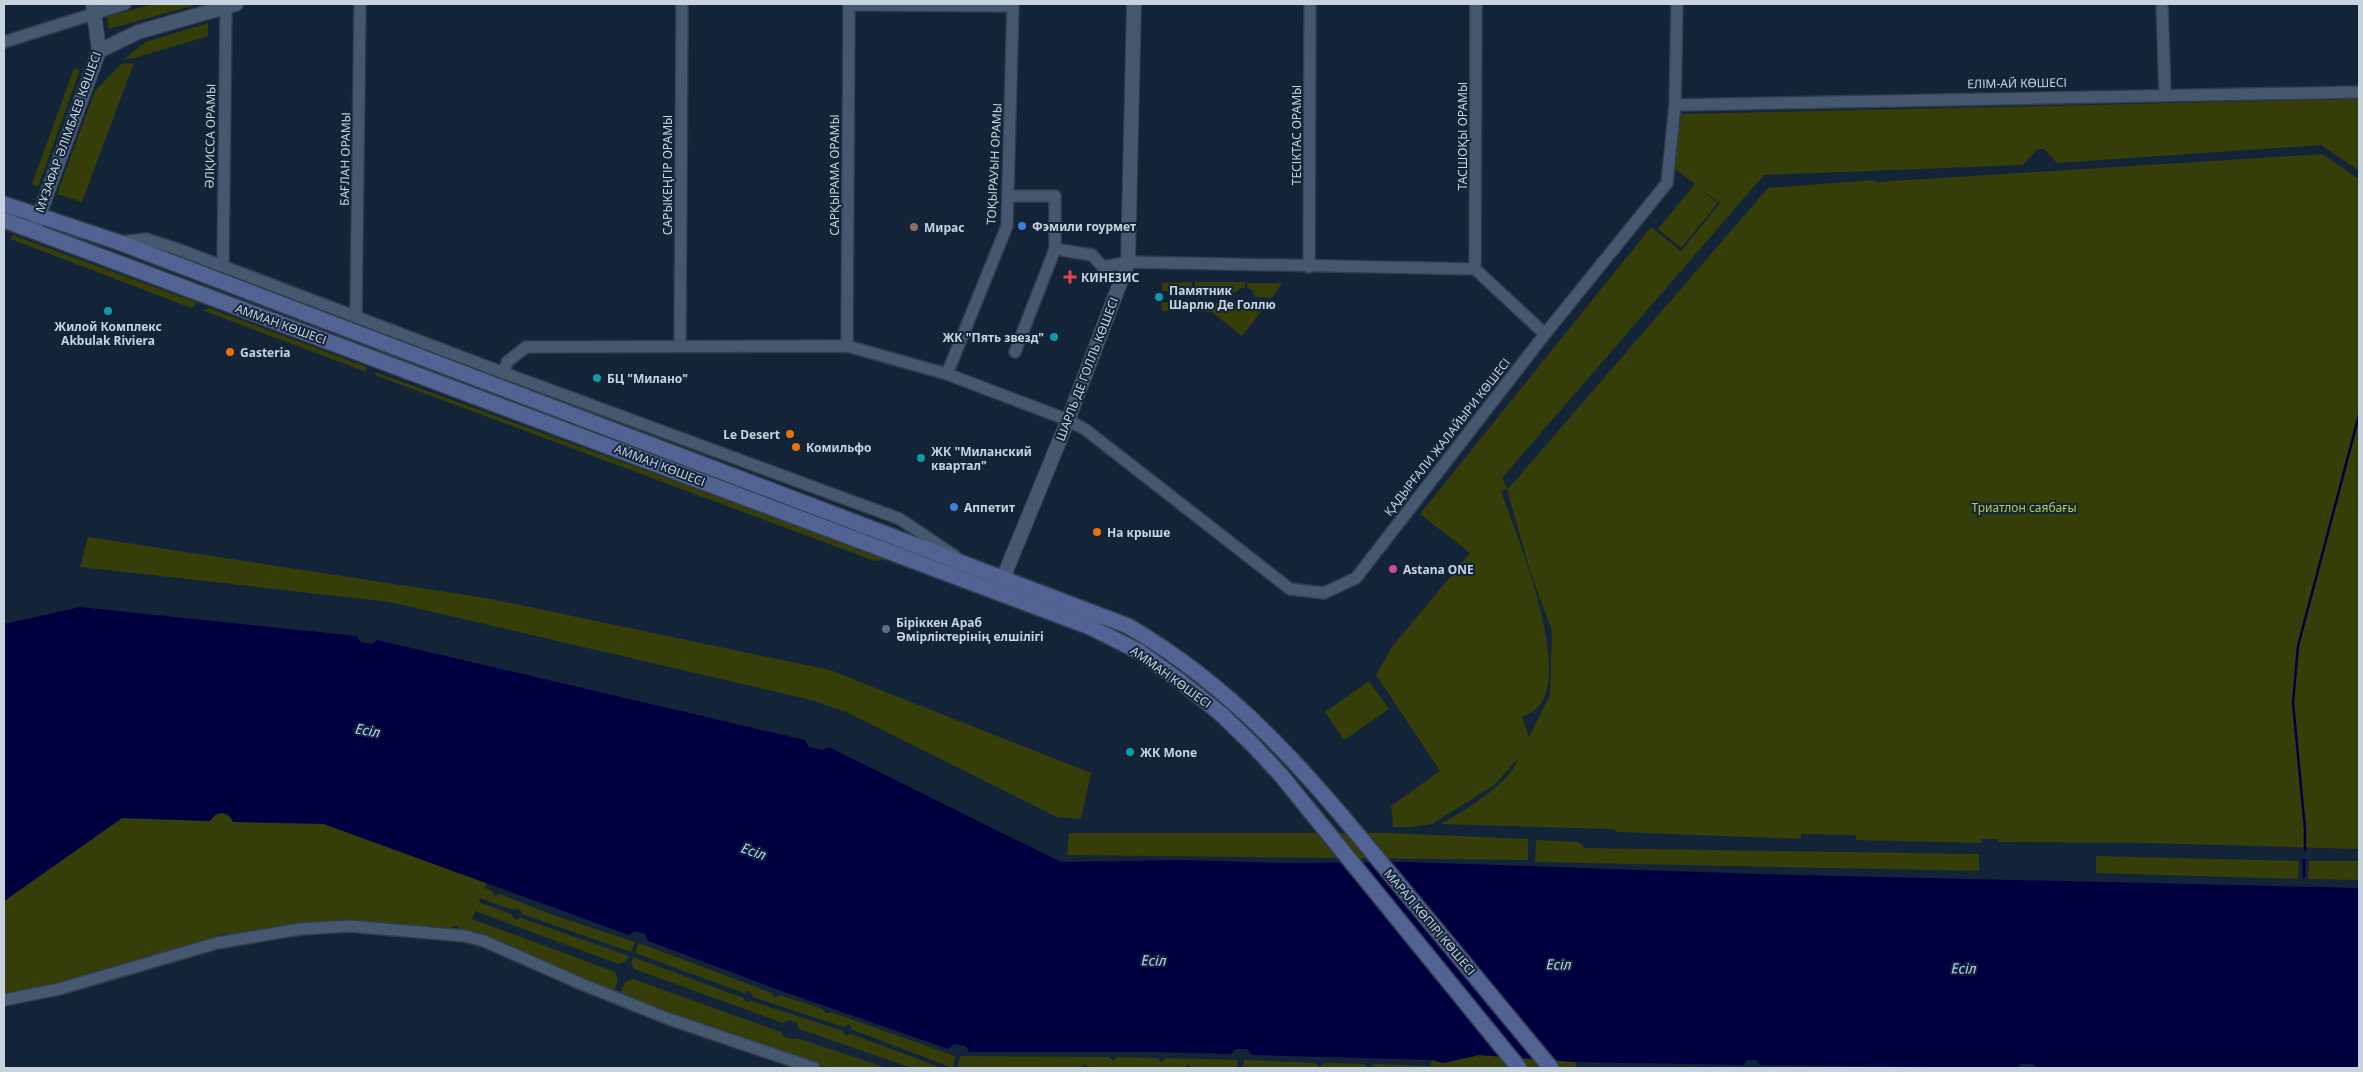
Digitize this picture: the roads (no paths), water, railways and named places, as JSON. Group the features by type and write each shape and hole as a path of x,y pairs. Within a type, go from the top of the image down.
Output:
{"main road":[{"name":"АММАН КӨШЕСІ","path":"4,204 35,224 1090,626 1140,652 1220,713 1280,774"},
{"name":"АММАН КӨШЕСІ","path":"4,220 35,224 118,242 1120,622 1167,648 1229,697 1308,775"},
{"name":"МАРАЛ КӨПІРІ КӨШЕСІ","path":"1280,774 1519,1068"},
{"name":"МАРАЛ КӨПІРІ КӨШЕСІ","path":"1308,775 1551,1068"}],"street":[{"path":"4,42 93,8 125,4"},
{"name":"БАҒЛАН ОРАМЫ","path":"356,315 360,4"},
{"name":"САРЫКЕҢГІР ОРАМЫ","path":"680,346 682,4"},
{"name":"ШАРЛЬ ДЕ ГОЛЛЬ КӨШЕСІ","path":"997,592 1068,420 1128,262 1134,4"},
{"name":"ТЕСІКТАС ОРАМЫ","path":"1309,267 1310,4"},
{"name":"ТАСШОҚЫ ОРАМЫ","path":"1476,4 1476,269"},
{"name":"ҚАДЫРҒАЛИ ЖАЛАЙЫРИ КӨШЕСІ","path":"504,373 507,362 526,347 847,346 947,374 1068,420 1086,430 1290,589 1324,592 1356,578 1546,334 1667,183 1675,105 1676,4"},
{"path":"2162,4 2165,94"},
{"path":"99,51 138,32 231,5"},
{"name":"ӘЛҚИССА ОРАМЫ","path":"223,266 231,5"},
{"path":"849,5 1013,5"},
{"name":"САРҚЫРАМА ОРАМЫ","path":"847,346 849,5"},
{"name":"ТОҚЫРАУЫН ОРАМЫ","path":"947,374 1007,226 1013,5"},
{"name":"МҰЗАФАР ӘЛІМБАЕВ КӨШЕСІ","path":"35,224 99,51 93,8"},
{"name":"ЕЛІМ-АЙ КӨШЕСІ","path":"1675,105 2165,94 2359,92"},
{"path":"1008,196 1054,196 1055,249 1014,352"},
{"name":"АММАН КӨШЕСІ","path":"118,242 146,239 223,266 356,315 504,373 900,519 964,562"},
{"path":"1055,249 1092,255 1103,267 1128,262 1476,269 1546,334"},
{"path":"4,1000 59,989 217,943 300,930 349,926 465,936 484,941 591,988 669,1019 814,1068"}],"water":[{"name":"Есіл","path":"80,607 357,636 361,642 372,644 377,640 805,740 809,747 823,750 829,747 1061,862 1182,860 1285,863 1409,862 1759,874 2359,888 2359,1068 2037,1068 2033,1064 2021,1064 2017,1068 1761,1065 1756,1060 1747,1060 1743,1065 1575,1062 1479,1055 1443,1063 1432,1060 1252,1055 1247,1049 1236,1049 1231,1054 969,1052 966,1046 954,1044 948,1049 776,989 648,941 645,934 635,931 629,935 324,824 233,822 229,815 223,813 214,816 210,821 122,818 4,901 4,624"}],"waterway":[{"path":"2305,850 2305,829 2293,703 2298,646 2359,415"},
{"path":"2304,860 2304,877"}],"place":[{"name":"Фэмили гоурмет","path":"1022,226"},
{"name":"Мирас","path":"914,227"},
{"name":"КИНЕЗИС","path":"1070,277"},
{"name":"Памятник Шарлю Де Голлю","path":"1159,297"},
{"name":"Жилой Комплекс Akbulak Riviera","path":"108,311"},
{"name":"ЖК \"Пять звезд\"","path":"1054,337"},
{"name":"Gasteria","path":"230,352"},
{"name":"БЦ \"Милано\"","path":"597,378"},
{"name":"Le Desert","path":"790,434"},
{"name":"Комильфо","path":"796,447"},
{"name":"ЖК \"Миланский квартал\"","path":"921,458"},
{"name":"Аппетит","path":"954,507"},
{"name":"На крыше","path":"1097,532"},
{"name":"Astana ONE","path":"1393,569"},
{"name":"Біріккен Араб Әмірліктерінің елшілігі","path":"886,629"},
{"name":"ЖК Mone","path":"1130,752"}],"park label":[{"name":"Триатлон саябағы","path":"2024,507"}]}
